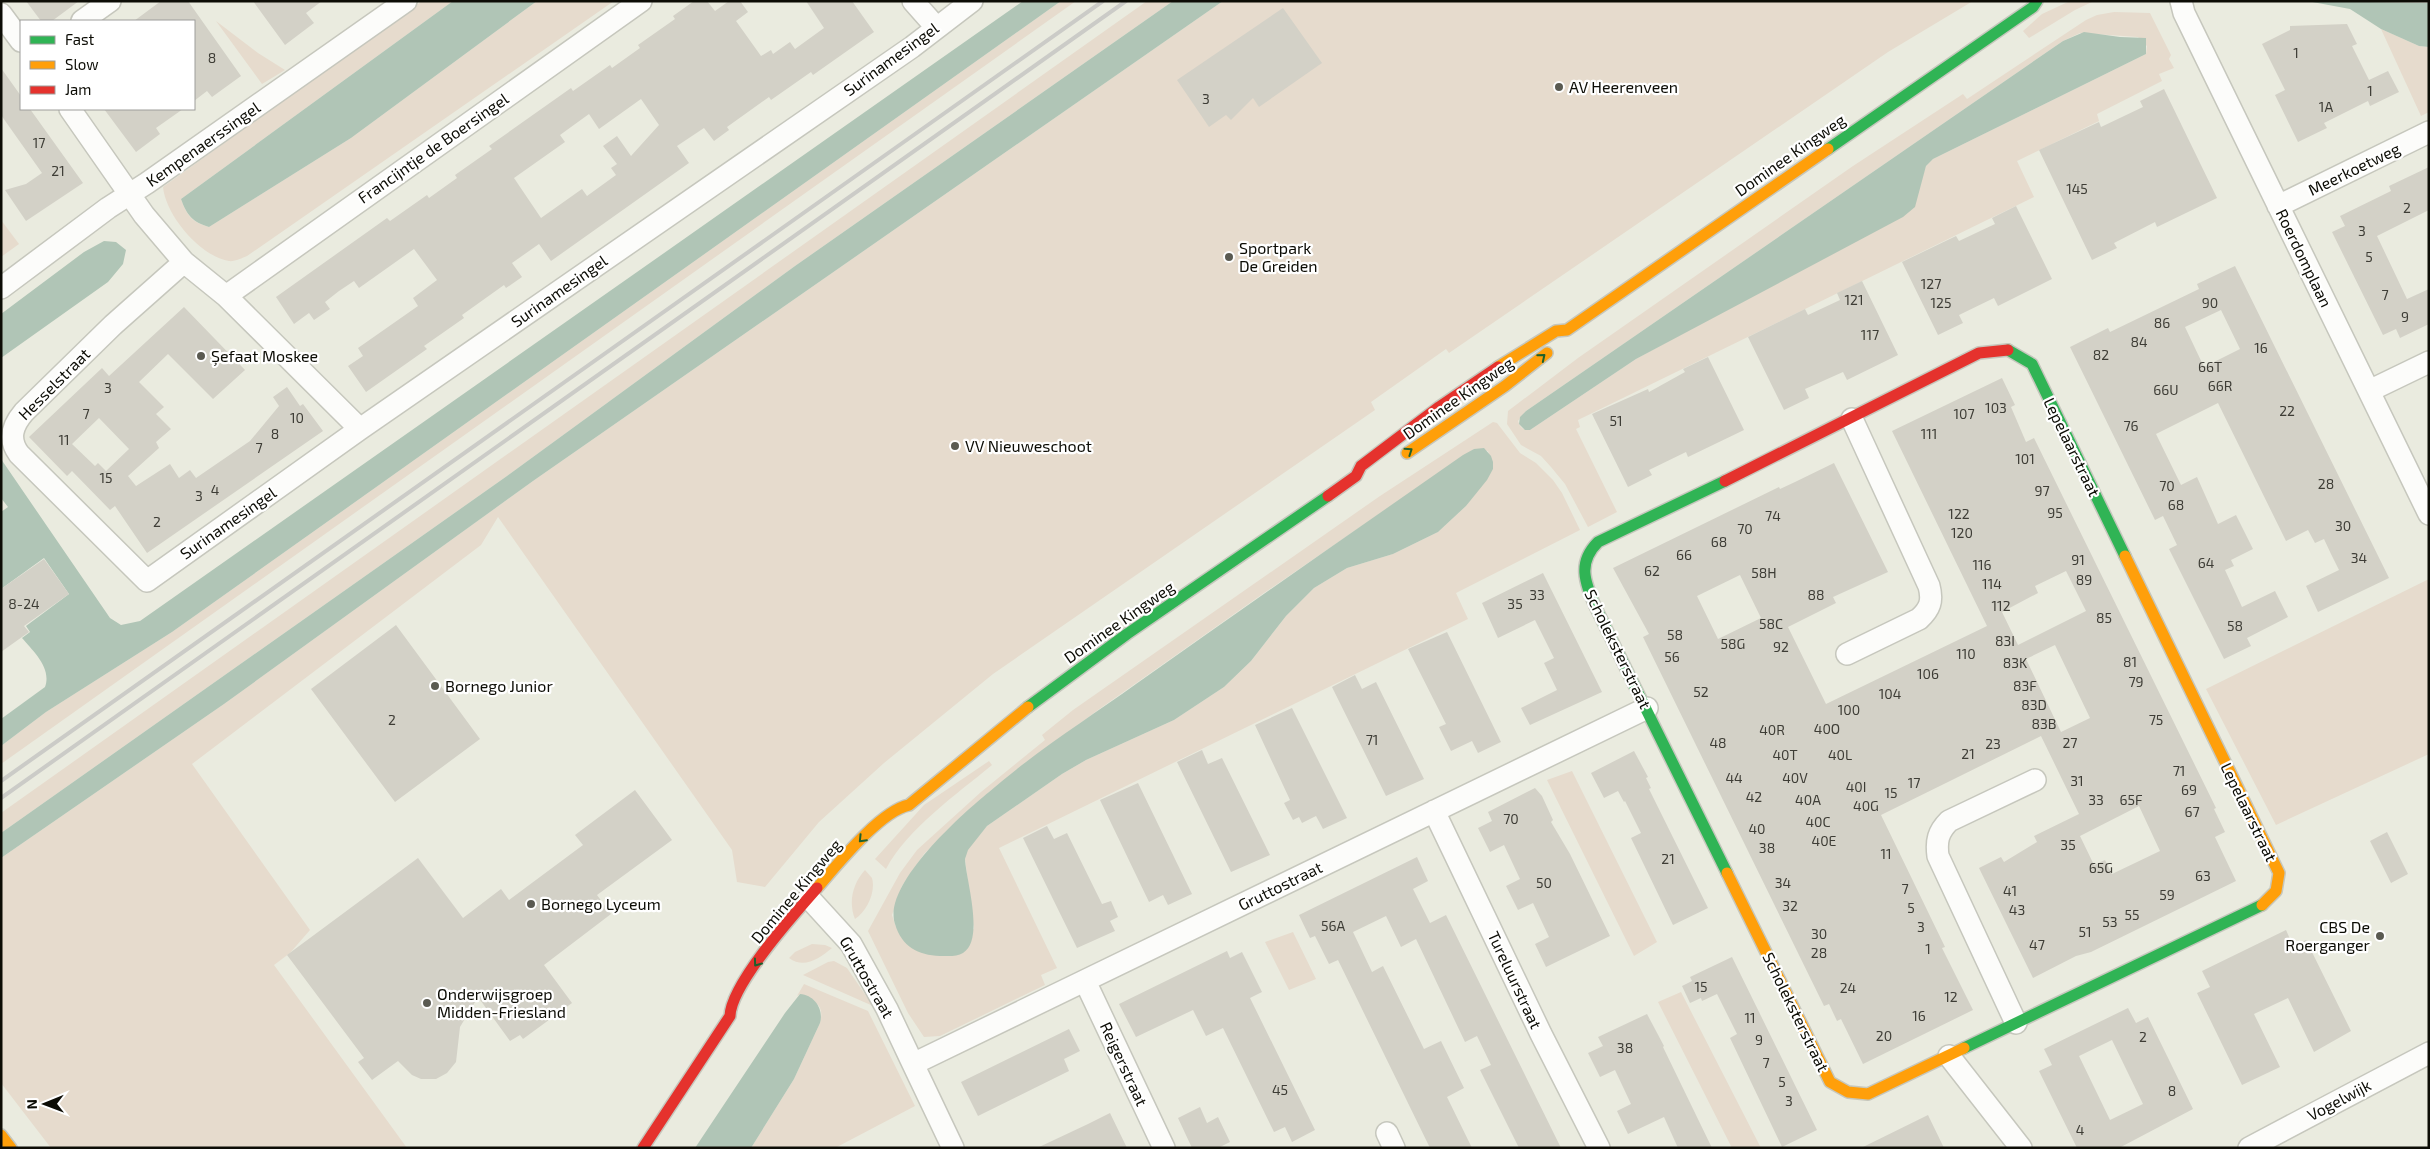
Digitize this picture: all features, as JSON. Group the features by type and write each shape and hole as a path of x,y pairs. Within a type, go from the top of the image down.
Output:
{"street":[{"path":"83,20 110,1"},
{"name":"Kempenaerssingel","path":"1,288 108,208 131,194 406,1"},
{"name":"Francijntje de Boersingel","path":"226,296 641,1"},
{"path":"913,1 936,27"},
{"name":"Surinamesingel","path":"147,581 360,429 912,46 972,1"},
{"name":"Roerdomplaan","path":"2181,1 2184,13 2429,514"},
{"name":"Dominee Kingweg","path":"1398,458 1505,386 1558,344 1567,330 2035,4 2050,4"},
{"path":"1,14 20,40"},
{"path":"71,110 144,215 184,262 226,296 360,429"},
{"name":"Meerkoetweg","path":"2278,206 2429,132"},
{"name":"Hesselstraat","path":"147,581 19,454 12,444 12,434 15,423 24,412 133,307 184,262"},
{"name":"Dominee Kingweg","path":"643,1148 730,1016 732,1004 748,975 819,908 873,828 899,807 909,805 962,758 1022,710 1362,476 1361,466 1439,407 1515,355 1556,331 1567,330"},
{"name":"Lepelaarstraat","path":"1852,419 1979,353 2008,350 2032,364 2279,873 2276,891 2265,904 2016,1023"},
{"path":"2369,391 2429,362"},
{"path":"1847,654 1919,619 1928,610 1932,598 1929,586 1852,419"},
{"name":"Scholeksterstraat","path":"1852,419 1598,542 1590,548 1584,564 1584,580 1830,1082 1838,1090 1854,1094 1868,1094 2016,1023"},
{"name":"Gruttostraat","path":"913,1064 1647,708"},
{"path":"2016,1023 1938,856 1936,842 1942,829 1949,821 2034,780"},
{"name":"Dominee Kingweg","path":"900,823 906,816 909,805"},
{"name":"Tureluurstraat","path":"1434,811 1541,1034 1599,1148"},
{"name":"Gruttostraat","path":"819,908 851,944 887,1009 953,1148"},
{"name":"Reigerstraat","path":"1085,981 1164,1148"},
{"name":"Dominee Kingweg","path":"730,1016 740,1013 746,1006"},
{"name":"Vogelwijk","path":"2249,1148 2429,1053"},
{"path":"1949,1056 2021,1148"},
{"path":"1,1135 11,1148"}],"shaded area":[{"path":"422,1 453,1 181,199 191,218 209,227 351,138 537,1 614,1 247,256 229,261 218,258 196,243 186,233 170,210 163,187"},
{"path":"453,1 537,1 351,138 209,227 199,223 188,214 181,199"},
{"path":"1023,1 1061,1 172,632 46,712 1,746 1,719 45,687 46,673 44,667 22,638 30,632 26,626 69,594 44,558 1,589 1,512 8,507 1,498 1,459 110,618 121,625 140,621"},
{"path":"1061,1 1076,1 1,764 1,746 46,712 172,632"},
{"path":"1147,1 1173,1 795,266 507,476 1,833 1,813"},
{"path":"1173,1 1223,1 533,481 224,704 1,858 1,833 507,476 795,266"},
{"name":"Sportpark De Greiden","path":"1223,1 1973,1 1888,52 1449,353 1446,349 1371,402 1375,410 993,674 884,763 819,822 765,887 737,882 732,850 498,517 481,545 192,764 310,930 290,953 274,965 407,1148 51,1148 1,1083 1,858 224,704 533,481"},
{"path":"2070,1 2094,1 2075,10 2029,38 2023,31 2042,14"},
{"path":"2307,1 2429,3 2429,47 2419,46 2381,29 2350,9"},
{"path":"2114,12 2150,13 2171,55 2169,59 2174,68 2159,74 2162,81 2097,114 2099,121 2017,161 2034,197 1578,420 1580,427 1576,429 1617,512 1588,527 1565,484 1541,456 1521,445 1507,424 1508,411 1578,358 1853,166 1963,94 1967,99 2086,20 2097,15","holes":["2080,33 2138,37 2147,46 2146,54 1933,159 1926,166 1923,175 1725,310 1636,359 1530,430 1521,427 1518,421 1526,411 2063,41"]},
{"path":"216,21 258,53 285,70 262,84"},
{"path":"2381,29 2419,46 2429,47 2429,112 2421,116"},
{"path":"2084,32 2120,37 2146,38 2146,54 1933,159 1926,166 1915,207 1903,217 1636,359 1530,430 1525,430 1519,424 1520,417 1526,411 2063,41"},
{"path":"1,220 19,244 1,257"},
{"path":"104,241 116,242 126,250 123,264 108,282 1,358 1,314 84,252"},
{"path":"1493,422 1497,423 1520,453 1536,463 1553,480 1562,493 1580,530 1456,593 1468,619 999,848 1057,968 1041,975 1045,985 940,1036 924,1037 908,1013 868,931 900,873 917,850 981,792 1045,740 1042,735 1073,710 1380,496","holes":["1474,449 1488,451 1493,469 1466,506 1438,532 1393,554 1347,568 1314,588 1286,616 1251,661 1224,687 1174,720 1086,760 1062,774 987,826 967,850 965,859 974,929 908,945 896,927 892,915 902,886 924,854 989,792 1098,710"]},
{"path":"1484,448 1491,456 1493,462 1493,469 1487,480 1466,506 1438,532 1393,554 1347,568 1314,588 1286,616 1251,661 1224,687 1174,720 1086,760 1062,774 987,826 968,850 965,859 974,923 973,936 969,946 963,953 949,956 925,954 918,952 902,939 895,924 894,908 900,890 927,852 961,817 989,792 1061,736 1463,455 1474,449"},
{"path":"2429,579 2429,754 2276,825 2206,689"},
{"path":"989,761 992,765 934,813 906,840 886,869 875,859 924,805"},
{"path":"1572,771 1657,942 1634,956 1547,780"},
{"path":"865,870 872,878 872,895 867,906 855,919 852,906 853,893 857,881"},
{"path":"1293,932 1316,979 1289,990 1265,942"},
{"path":"812,944 825,945 832,948 817,959 806,963 800,963 789,958 795,952"},
{"path":"834,961 847,968 873,1006 803,975 828,962"},
{"path":"804,984 868,1011 915,1106 835,1148 751,1148 794,1079 820,1023 821,1012 818,1004 800,994 797,996"},
{"path":"1681,992 1761,1148 1732,1148 1658,1002"},
{"path":"800,994 810,997 817,1004 821,1013 820,1023 794,1079 751,1148 695,1148 785,1013"}],"building":[{"path":"26,1 79,1 53,20 40,20"},
{"path":"161,1 188,1 241,76 212,97 207,91 195,100 195,20 135,20"},
{"path":"253,1 322,1 306,13 314,23 285,45"},
{"path":"694,1 707,1 715,11 729,1 740,1 748,12 736,21 761,56 771,50 773,54 790,42 795,49 824,28 806,1 852,1 874,32 813,75 811,72 771,100 769,97 727,127 729,130 714,141 704,128 677,146 689,163 551,261 539,244 512,263 522,277 506,288 504,285 462,315 464,318 424,346 427,349 366,392 348,366 363,356 358,348 418,306 413,298 437,280 414,249 359,288 354,281 339,291 325,302 330,309 314,320 309,313 294,324 276,297 387,218 390,221 427,195 429,198 457,178 455,175 492,149 489,146 571,88 573,91 610,65 612,68 640,48 638,45 675,19 673,16","holes":["641,99 659,125 631,156 617,136 603,146 617,164 611,168 616,175 587,196 582,189 541,218 514,178 565,142 560,135 589,114 599,129"]},
{"path":"1283,8 1322,63 1259,107 1253,98 1231,120 1226,115 1209,127 1177,80"},
{"path":"2347,24 2357,44 2352,46 2369,80 2388,71 2399,92 2370,106 2368,101 2324,123 2327,128 2298,142 2275,95 2285,90 2262,44 2290,30 2290,26"},
{"path":"1,68 20,95 20,110 31,110 83,183 26,221 5,190 26,184 42,173 1,115"},
{"path":"2164,89 2217,198 2157,227 2155,222 2114,243 2117,248 2092,260 2039,150 2099,122 2101,127 2143,107 2140,101"},
{"path":"105,110 182,110 156,128 160,134 136,152"},
{"path":"2429,167 2429,210 2377,236 2407,299 2429,289 2429,324 2400,338 2396,329 2383,335 2332,232 2345,226 2340,216 2391,191 2389,186"},
{"path":"2016,206 2052,279 1998,306 1994,298 1959,315 1963,323 1938,335 1902,262 1956,236 1959,241 1995,224 1992,218"},
{"path":"2235,266 2389,578 2318,612 2306,586 2339,570 2324,539 2315,543 2308,530 2286,541 2218,403 2156,434 2181,485 2197,477 2218,524 2236,515 2253,549 2231,560 2234,566 2225,570 2242,607 2275,591 2288,617 2247,638 2251,646 2224,659 2169,549 2177,545 2163,516 2155,520 2070,347 2108,328 2110,332 2199,289 2197,284","holes":["2221,310 2240,349 2204,367 2185,327"]},
{"path":"1862,281 1898,355 1847,380 1843,372 1805,389 1809,398 1784,410 1748,337 1805,309 1808,315 1840,300 1837,293"},
{"path":"184,307 245,370 213,399 168,354 139,382 164,407 156,414 171,429 156,442 159,448 128,476 136,486 170,464 179,478 190,470 196,478 250,441 279,406 273,397 287,387 300,406 303,404 323,431 147,553 115,506 110,510 72,471 67,476 29,437 102,368 109,376","holes":["99,418 129,449 106,471 98,463 95,466 72,444"]},
{"path":"1708,357 1744,430 1688,457 1686,452 1649,470 1652,475 1628,487 1592,414 1648,389 1649,392 1685,372 1683,369"},
{"path":"2002,378 2015,405 2011,407 2026,442 2034,438 2216,808 2214,809 2225,832 2215,837 2236,881 2091,952 2076,956 2033,978 1979,868 2001,857 2004,862 2037,842 2034,836 2079,814 2041,736 1881,815 1945,947 1942,948 1973,1010 1863,1064 1841,1019 1837,1021 1829,1004 1824,1006 1643,637 1649,634 1613,568 1779,487 1780,489 1834,463 1888,572 1833,597 1836,603 1788,627 1826,704 1987,626 1892,431","holes":["2066,571 2086,611 2018,645 2002,612 2038,593 2035,586","1740,575 1761,618 1718,639 1697,596","2055,645 2090,718 2061,732 2026,659","2139,806 2160,851 2112,874 2105,860 2094,865 2080,836"]},
{"path":"44,559 69,594 24,626 29,632 1,652 1,589"},
{"path":"1543,573 1602,692 1530,725 1521,708 1557,690 1544,663 1554,658 1535,620 1498,638 1482,603"},
{"path":"396,625 480,739 395,802 311,689"},
{"path":"1447,632 1501,742 1478,753 1472,741 1451,751 1439,727 1446,724 1408,649"},
{"path":"1355,675 1362,689 1376,682 1424,779 1386,796 1332,687"},
{"path":"1292,708 1347,818 1323,829 1316,816 1302,823 1299,817 1293,820 1284,803 1290,800 1255,725"},
{"path":"1202,750 1208,764 1222,758 1270,855 1231,872 1177,762"},
{"path":"1634,751 1648,777 1646,778 1651,788 1649,789 1708,908 1673,925 1631,838 1641,833 1625,801 1618,791 1604,798 1591,773"},
{"path":"1138,783 1192,894 1168,905 1163,895 1149,902 1100,800"},
{"path":"1535,788 1542,796 1553,820 1551,822 1570,854 1610,936 1546,967 1535,944 1549,937 1533,903 1518,910 1506,886 1520,879 1504,845 1490,852 1478,828 1492,821 1488,812"},
{"path":"635,790 672,840 597,895 611,914 544,965 572,1003 523,1039 520,1035 510,1041 478,997 460,1027 456,1062 447,1073 436,1079 421,1079 412,1075 398,1061 372,1080 358,1062 364,1058 287,955 418,858 463,918 501,889 509,900 583,845 575,835"},
{"path":"1047,826 1054,839 1067,833 1102,904 1111,901 1118,917 1110,921 1115,931 1077,948 1023,838"},
{"path":"2387,832 2408,874 2391,883 2370,841"},
{"path":"1417,857 1428,881 1413,889 1430,923 1446,915 1561,1148 1519,1148 1480,1070 1491,1065 1477,1036 1465,1042 1416,939 1401,947 1386,916 1353,932 1372,972 1383,966 1424,1049 1441,1041 1464,1088 1447,1097 1472,1148 1430,1148 1338,960 1329,964 1315,936 1310,938 1299,915"},
{"path":"2286,930 2293,946 2306,940 2351,1031 2314,1052 2288,998 2254,1014 2280,1067 2242,1085 2197,993 2210,987 2202,971"},
{"path":"1227,951 1230,958 1242,952 1262,992 1250,998 1315,1130 1292,1142 1285,1127 1274,1132 1223,1028 1206,1036 1193,1010 1136,1037 1119,1004"},
{"path":"1732,957 1817,1130 1782,1147 1730,1038 1737,1034 1717,994 1702,1001 1701,998 1690,1003 1682,986 1692,981 1690,977"},
{"path":"2128,1008 2136,1023 2148,1017 2193,1109 2119,1148 2077,1148 2039,1071 2052,1065 2044,1049","holes":["2112,1040 2143,1104 2110,1120 2079,1056"]},
{"path":"1647,1014 1712,1148 1678,1148 1664,1117 1628,1134 1617,1111 1631,1104 1615,1070 1600,1077 1588,1053 1603,1046 1598,1037"},
{"path":"1069,1029 1080,1051 1064,1059 1069,1071 978,1116 961,1082"},
{"path":"1200,1107 1207,1123 1218,1117 1230,1142 1218,1148 1192,1148 1178,1118"},
{"path":"1110,1113 1127,1148 1037,1148 1088,1124"},
{"path":"1928,1115 1944,1148 1861,1148"}],"railway":[{"path":"1,781 1103,1"},
{"path":"1,798 1126,1"}],"traffic: fast":[{"path":"1828,149 2033,7 2037,1"},
{"path":"2008,350 2032,364 2125,556"},
{"path":"1725,481 1598,542 1587,557 1585,573 1588,589 1595,606 1727,873"},
{"path":"1028,707 1127,634 1328,496"},
{"path":"1964,1048 2262,905"}],"traffic: slow":[{"path":"1498,367 1556,331 1567,330 1828,149"},
{"path":"1407,453 1505,386 1547,353"},
{"path":"2125,556 2279,873 2276,891 2262,905"},
{"path":"817,888 847,853 872,828 885,817 909,805 1028,707"},
{"path":"1727,873 1830,1082 1848,1092 1868,1094 1964,1048"},
{"path":"1,1135 11,1148"}],"traffic: jam":[{"path":"1725,481 1979,353 2008,350"},
{"path":"1328,496 1356,476 1361,466 1439,407 1498,367"},
{"path":"643,1148 730,1016 733,1002 752,968 780,931 817,888"}],"place":[{"name":"AV Heerenveen","path":"1559,87"},
{"name":"Sportpark De Greiden","path":"1229,257"},
{"name":"Şefaat Moskee","path":"201,356"},
{"name":"VV Nieuweschoot","path":"955,446"},
{"name":"Bornego Junior","path":"435,686"},
{"name":"Bornego Lyceum","path":"531,904"},
{"name":"CBS De Roerganger","path":"2380,936"},
{"name":"Onderwijsgroep Midden-Friesland","path":"427,1003"}]}
